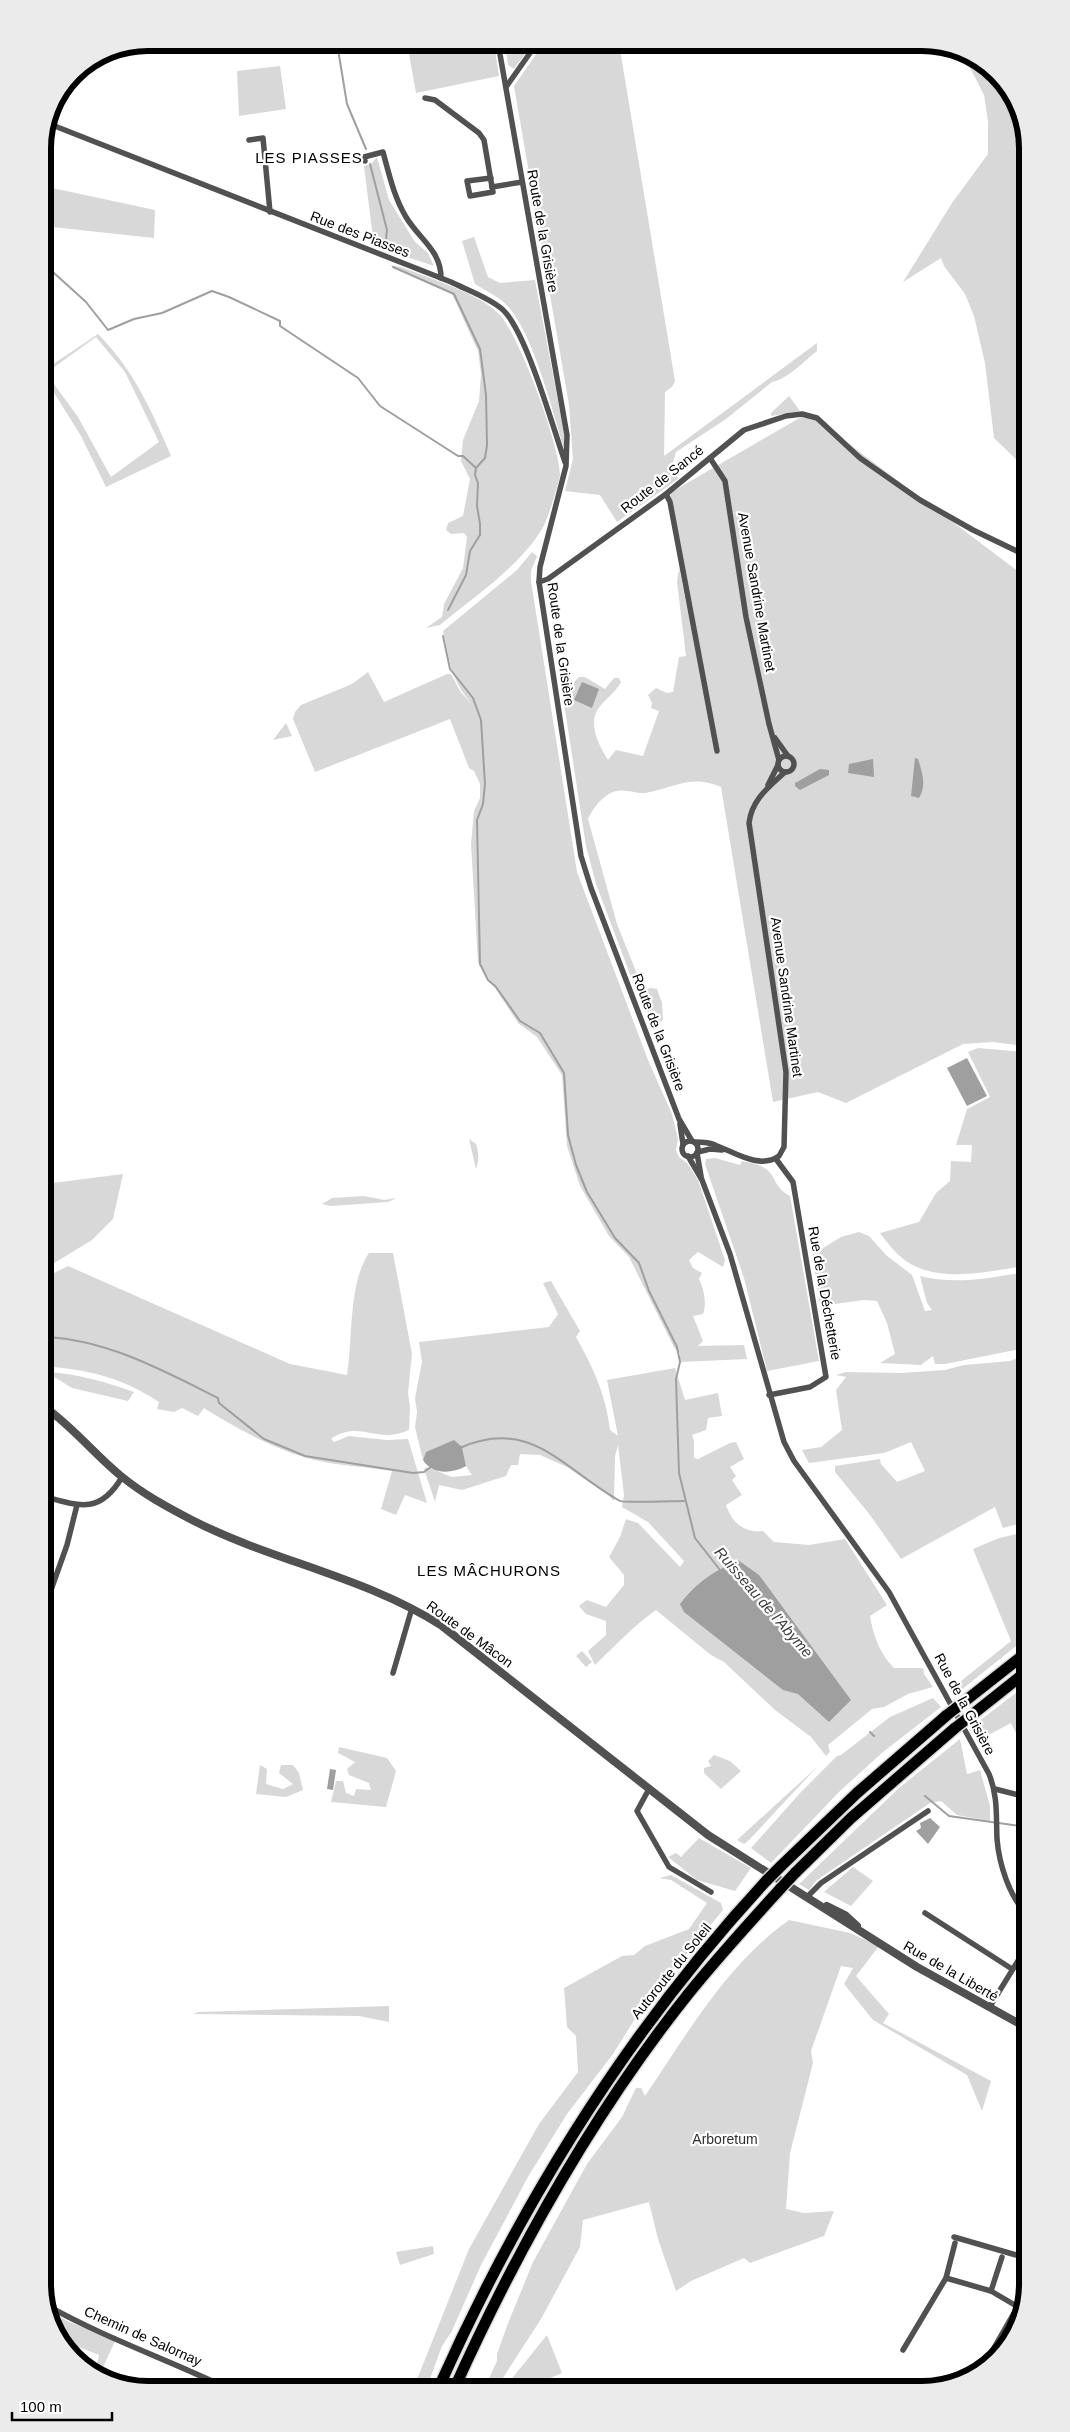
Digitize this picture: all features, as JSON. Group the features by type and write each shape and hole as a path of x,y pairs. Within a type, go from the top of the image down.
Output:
{"highway":[{"name":"Autoroute du Soleil","path":"458,2381 514,2265 558,2185 605,2109 688,1995 776,1882 781,1866 857,1792 960,1704 1019,1658"},
{"name":"Autoroute du Soleil","path":"442,2381 522,2218 589,2106 677,1984 776,1882 795,1873 852,1818 955,1728 1019,1678"}],"street":[{"name":"Route de la Grisière","path":"499,51 567,435 566,466 540,567 539,582 582,856 591,888 679,1119 683,1144 682,1150 688,1156 702,1180 730,1254 784,1442 794,1461 839,1521"},
{"path":"506,87 532,51"},
{"path":"425,98 436,100 479,133 484,140 493,192 470,196 467,181 490,178"},
{"name":"Rue des Piasses","path":"54,125 270,212 441,278 502,309 511,320 534,373 566,466"},
{"path":"249,140 263,138 270,212"},
{"path":"365,161 364,157 383,152 395,194 406,217 420,236 430,244 441,266 441,278"},
{"path":"492,187 522,182"},
{"name":"Route de Sancé","path":"539,582 548,579 666,494 736,435 752,426 786,416 817,418 860,458 920,500 972,530 1019,552"},
{"name":"Avenue Sandrine Martinet","path":"710,458 721,471 725,481 746,617 778,763 766,789"},
{"path":"666,494 670,502 717,751"},
{"name":"Avenue Sandrine Martinet","path":"772,734 788,756"},
{"path":"783,756 788,756 793,760 794,765 791,770 786,772 780,770 778,763 783,756"},
{"name":"Avenue Sandrine Martinet","path":"776,1159 782,1153 784,1147 786,1072 749,823 753,806 766,789 786,772"},
{"name":"Route de la Grisière","path":"679,1119 694,1141 702,1180"},
{"path":"683,1144 694,1141 710,1143 755,1160 776,1159"},
{"path":"688,1156 710,1149 726,1150"},
{"name":"Rue de la Déchetterie","path":"769,1395 810,1388 826,1377 794,1182 776,1159"},
{"name":"Route de Mâcon","path":"51,1412 63,1420 122,1477 157,1502 223,1535 412,1608 442,1626 649,1789 776,1882"},
{"path":"51,1498 89,1506 101,1501 122,1477"},
{"path":"51,1590 67,1545 77,1505"},
{"name":"Rue de la Grisière","path":"839,1521 889,1592 914,1634 995,1789 999,1850 1008,1882 1019,1904"},
{"path":"392,1673 412,1608"},
{"path":"649,1789 637,1812 656,1847 669,1867 711,1892"},
{"path":"995,1789 1019,1796"},
{"path":"807,1897 821,1883 928,1811"},
{"name":"Rue de la Liberté","path":"776,1882 807,1897 839,1920 865,1932 917,1968 1019,2024"},
{"path":"924,1913 1012,1969"},
{"path":"989,2008 1019,1958"},
{"path":"903,2350 946,2278 955,2240 1019,2254"},
{"path":"991,2291 1002,2257"},
{"path":"946,2278 991,2291 1016,2305"},
{"name":"Chemin de Salornay","path":"55,2310 212,2381"},
{"path":"994,2349 1012,2319"}],"green space":[{"path":"408,51 495,51 499,76 416,93"},
{"path":"506,51 527,51 514,69 508,65"},
{"path":"538,51 620,51 675,381 672,387 665,392 664,456 817,343 817,351 796,369 772,382 726,419 676,452 673,463 678,479 617,522 600,495 565,491 573,459 569,405 514,86"},
{"path":"968,63 981,71 999,89 1014,117 1019,142 1019,297 1016,314 1019,314 1019,462 994,438 985,363 974,316 965,294 944,266 941,258 903,282 952,203 988,154 988,121 984,95"},
{"path":"280,66 286,109 239,116 237,71"},
{"path":"377,157 389,200 415,242 428,253 434,266 374,246 364,166 371,164"},
{"path":"51,188 155,210 154,238 51,227"},
{"path":"474,237 488,277 500,283 535,280 564,433 564,448 547,391 522,327 512,311 501,300 475,284 462,241"},
{"path":"389,265 401,267 466,293 490,306 499,314 517,344 537,391 553,440 560,475 544,525 521,556 495,581 440,625 426,628 442,617 444,604 463,568 467,537 464,533 451,534 446,530 448,523 463,516 470,479 461,461 463,440 479,401 481,374 478,351 452,294"},
{"path":"98,334 122,362 140,391 171,456 106,487 81,436 51,388 51,380 78,417 111,477 159,442 125,372 96,337 51,369 51,366"},
{"path":"789,396 800,411 771,416 771,413"},
{"path":"808,413 1019,572 1019,1045 993,1042 963,1044 846,1103 818,1092 773,1102 721,787 710,783 683,783 645,793 613,792 600,801 588,819 617,924 639,979 633,982 596,884 586,846 560,677 567,689 579,677 585,677 605,689 614,678 619,678 621,682 619,686 601,705 595,715 594,728 596,735 608,760 616,750 643,756 659,711 651,708 652,703 648,695 656,688 667,693 673,692 679,657 686,656 677,582 679,568 706,704 670,493"},
{"path":"532,552 537,556 531,571 531,581 577,872 648,1060 672,1114 678,1139 676,1150 679,1157 688,1164 698,1180 725,1260 723,1267 698,1252 689,1260 693,1268 702,1273 699,1279 704,1296 704,1310 703,1314 693,1316 703,1341 698,1346 744,1345 747,1359 680,1362 680,1353 675,1349 629,1257 609,1236 580,1186 567,1146 562,1075 537,1037 518,1023 478,962 471,844 474,811 480,798 480,784 474,771 469,768 450,719 315,772 293,719 295,712 301,705 352,684 368,672 384,702 447,674 451,674 460,691 472,705 461,690 452,672 443,631 517,570"},
{"path":"286,723 292,736 273,740"},
{"path":"651,988 657,989 662,1003 663,1020 653,1026 639,991"},
{"path":"978,1048 1019,1052 1019,1267 970,1274 942,1273 917,1267 906,1261 896,1253 880,1233 919,1222 936,1193 950,1181 951,1161 971,1162 972,1145 956,1145 967,1109 990,1097 968,1052"},
{"path":"469,1139 476,1144 477,1148 478,1163 476,1169"},
{"path":"715,1158 740,1165 742,1161 764,1167 772,1175 778,1186 790,1196 819,1361 767,1371 744,1278 705,1164 706,1159"},
{"path":"123,1174 113,1219 92,1240 51,1265 51,1183"},
{"path":"364,1196 384,1200 397,1198 388,1202 331,1206 322,1204 332,1198"},
{"path":"859,1232 869,1236 886,1255 912,1275 925,1311 932,1310 927,1303 920,1276 933,1279 959,1280 1019,1273 1019,1349 945,1364 935,1364 933,1356 921,1365 880,1363 895,1354 887,1323 877,1301 864,1300 820,1306 812,1255 841,1237"},
{"path":"369,1253 393,1253 412,1354 408,1393 410,1407 409,1430 387,1435 350,1431 341,1433 331,1439 334,1442 349,1436 387,1440 408,1439 427,1503 405,1495 396,1515 381,1509 392,1471 334,1464 300,1456 230,1424 204,1408 198,1416 182,1408 174,1412 157,1409 159,1402 131,1386 104,1376 51,1367 51,1274 68,1266 290,1364 347,1375 354,1296 362,1266"},
{"path":"551,1281 580,1331 576,1337 598,1382 610,1430 618,1436 607,1380 675,1368 685,1400 718,1393 722,1416 708,1418 706,1430 692,1435 694,1440 694,1458 698,1459 730,1443 736,1442 744,1459 730,1467 736,1476 732,1480 742,1495 726,1505 735,1522 750,1530 763,1531 774,1542 809,1545 845,1539 887,1605 870,1616 875,1637 881,1650 894,1668 923,1668 924,1674 933,1687 908,1694 884,1707 872,1709 828,1745 830,1752 826,1756 811,1737 775,1710 724,1662 711,1655 656,1610 632,1629 595,1665 588,1651 606,1635 606,1621 586,1614 579,1606 587,1600 606,1607 624,1585 624,1575 609,1557 620,1537 626,1519 638,1523 680,1567 684,1561 648,1522 622,1507 624,1495 618,1445 615,1456 614,1501 607,1494 567,1467 540,1455 520,1454 518,1465 511,1465 506,1476 462,1490 439,1485 435,1502 424,1469 427,1467 452,1477 472,1475 466,1466 462,1447 426,1452 423,1460 415,1427 417,1412 415,1398 422,1362 419,1342 549,1327 558,1314 543,1283"},
{"path":"1019,1357 1019,1524 1003,1528 995,1507 901,1559 870,1515 835,1472 835,1466 880,1459 881,1464 897,1482 925,1471 911,1442 884,1453 809,1463 802,1450 821,1447 842,1430 836,1390 846,1377 836,1375 846,1372 901,1373 945,1370 964,1365 1010,1361"},
{"path":"51,1372 90,1379 134,1392 128,1401 72,1388 51,1375"},
{"path":"1019,1534 1019,1644 955,1695 951,1689 1011,1641 973,1549 999,1538"},
{"path":"582,1651 592,1662 586,1667 576,1656"},
{"path":"1019,1690 1019,1739 1011,1723 979,1740 969,1729"},
{"path":"933,1698 941,1707 883,1752 839,1792 771,1863 751,1848 801,1792 837,1756 841,1755 890,1717"},
{"path":"960,1739 967,1774 980,1770 990,1806 990,1821 957,1815 941,1801 930,1803 817,1880 809,1890 799,1884 899,1788"},
{"path":"339,1747 387,1758 396,1771 386,1807 331,1802 336,1781 343,1781 346,1793 354,1796 356,1789 371,1790 369,1783 349,1775 347,1769 355,1762 338,1753"},
{"path":"714,1755 730,1761 741,1771 721,1789 704,1773 704,1768 711,1766 708,1761"},
{"path":"260,1765 267,1769 266,1784 283,1789 293,1784 279,1773 281,1765 293,1765 299,1773 303,1790 286,1797 256,1794"},
{"path":"817,1767 749,1840 744,1844 737,1840"},
{"path":"699,1838 751,1868 735,1891 697,1880 668,1857 676,1853 681,1857"},
{"path":"853,1867 873,1881 851,1906 824,1892"},
{"path":"671,1875 721,1903 723,1910 638,2014 613,2054 567,2114 529,2175 481,2265 452,2331 442,2346 429,2381 416,2381 469,2249 539,2124 578,2072 576,2036 567,2027 564,1988 622,1956 634,1955 645,1946 689,1929 707,1903 671,1880 659,1878"},
{"name":"Arboretum","path":"789,1920 850,1933 879,1946 856,1976 889,2014 883,2023 991,2081 982,2111 967,2075 873,2020 844,1984 853,1968 841,1966 811,2051 813,2063 790,2153 786,2209 804,2213 834,2211 824,2236 750,2263 744,2258 691,2281 676,2291 658,2239 649,2202 583,2220 580,2247 541,2319 501,2381 488,2381 497,2361 497,2354 507,2326 533,2262 587,2164 622,2117 636,2088 641,2088 645,2096 710,2001 746,1957"},
{"path":"389,2006 389,2022 359,2016 193,2014 199,2012"},
{"path":"433,2246 434,2254 400,2265 396,2252"},
{"path":"56,2315 115,2341 102,2369 97,2366 99,2355 73,2345 61,2327"},
{"path":"547,2335 562,2373 543,2381 510,2381"},
{"path":"197,2377 205,2381 195,2381"}],"water":[{"path":"582,682 599,689 592,708 574,700"},
{"path":"915,758 918,759 923,778 923,788 919,798 911,796"},
{"path":"873,759 874,777 848,773 849,764"},
{"path":"820,769 829,770 829,775 800,790 795,786 795,783"},
{"path":"967,1058 987,1096 967,1106 947,1068"},
{"path":"454,1440 462,1447 466,1466 455,1471 443,1472 427,1465 423,1460 426,1452"},
{"path":"738,1560 759,1575 851,1700 829,1722 798,1694 783,1690 684,1612 680,1604 699,1583"},
{"path":"330,1769 336,1770 333,1790 327,1789"},
{"path":"930,1818 940,1827 928,1844 916,1831 921,1828 920,1823"}],"waterway":[{"path":"338,51 347,104 366,149"},
{"path":"370,164 387,230 385,248"},
{"path":"393,267 454,294 480,349 486,395 487,445 485,458 476,468 475,475 478,483 477,506 480,535 470,551 466,575 448,610"},
{"path":"51,270 86,302 108,330 134,319 162,313 212,291 229,297 280,321 280,326 358,378 380,406 458,456 463,456 476,468"},
{"path":"443,636 450,669 473,698 481,720 485,784 483,804 477,820 480,964 488,980 496,987 520,1021 540,1033 564,1073 568,1135 576,1165 587,1192 615,1238 639,1263 649,1291 677,1347 680,1362 676,1379 679,1473 695,1538 720,1570"},
{"path":"51,1337 91,1344 135,1358 218,1398 219,1403 264,1439 305,1456 413,1473 424,1472 431,1467"},
{"path":"460,1448 485,1440 507,1438 527,1443 546,1451 620,1501 684,1501"},
{"name":"Ruisseau de l'Abyme","path":"870,1732 874,1736"},
{"name":"Ruisseau de l'Abyme","path":"925,1796 949,1816 1019,1826"}],"district":[{"name":"LES PIASSES","path":"309,157"},
{"name":"LES MÂCHURONS","path":"489,1570"}]}
